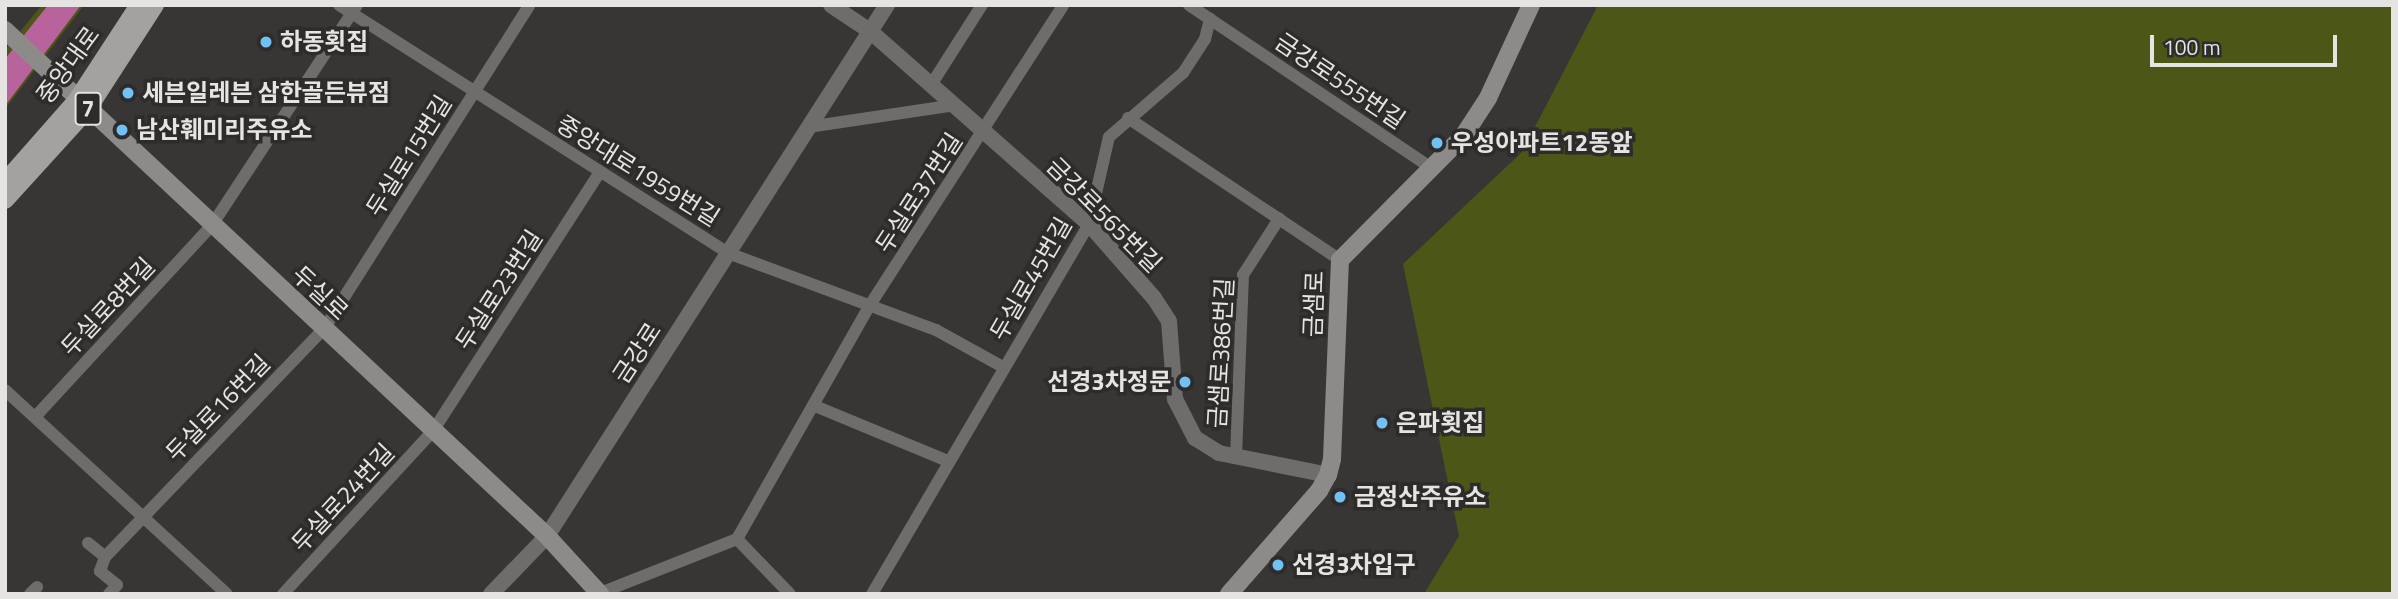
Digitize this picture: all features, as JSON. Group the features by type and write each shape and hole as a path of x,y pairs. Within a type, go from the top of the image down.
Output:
{"main road":[{"name":"중앙대로","path":"5,182 82,105 139,5"},
{"name":"중앙대로","path":"5,200 82,105 155,5"},
{"name":"금샘로","path":"1229,594 1319,491 1328,475 1332,459 1340,260 1432,168 1478,116 1531,5"},
{"name":"두실로","path":"5,30 82,105 547,536 600,593"}],"street":[{"name":"중앙대로1959번길","path":"339,5 354,9 474,92 728,253 936,330 1003,367"},
{"name":"두실로15번길","path":"324,329 530,5"},
{"name":"금강로565번길","path":"831,5 870,31 1089,224 1154,298 1169,321 1175,399 1195,438 1219,453 1328,475"},
{"name":"금강로","path":"491,594 547,536 887,5"},
{"path":"931,85 982,5"},
{"name":"두실로37번길","path":"737,539 815,407 870,305 985,132 1063,5"},
{"name":"금강로555번길","path":"1189,5 1432,168"},
{"name":"두실로8번길","path":"35,417 212,225 354,9"},
{"name":"두실로45번길","path":"872,594 1089,224 1109,137 1183,73 1205,39 1210,19"},
{"path":"808,127 955,106"},
{"path":"1128,118 1340,260"},
{"name":"두실로23번길","path":"433,431 600,172"},
{"name":"금샘로386번길","path":"1236,457 1243,275 1279,219"},
{"name":"두실로16번길","path":"105,557 324,329"},
{"path":"5,390 228,594"},
{"path":"815,407 948,461"},
{"name":"두실로24번길","path":"283,594 433,431"},
{"path":"600,593 737,539 790,594"},
{"path":"88,542 105,557 100,570 117,585 109,594"}],"green space":[{"path":"42,5 84,5 5,109 5,50"},
{"path":"1598,5 2393,5 2393,594 1424,594 1459,536 1403,264 1522,152"}],"shaded area":[{"path":"48,5 81,5 5,106 5,59"}],"place":[{"name":"하동횟집","path":"266,42"},
{"name":"세븐일레븐 삼한골든뷰점","path":"128,93"},
{"name":"남산훼미리주유소","path":"122,130"},
{"name":"우성아파트12동앞","path":"1437,143"},
{"name":"선경3차정문","path":"1185,382"},
{"name":"은파횟집","path":"1382,423"},
{"name":"금정산주유소","path":"1340,497"},
{"name":"선경3차입구","path":"1278,565"}]}
